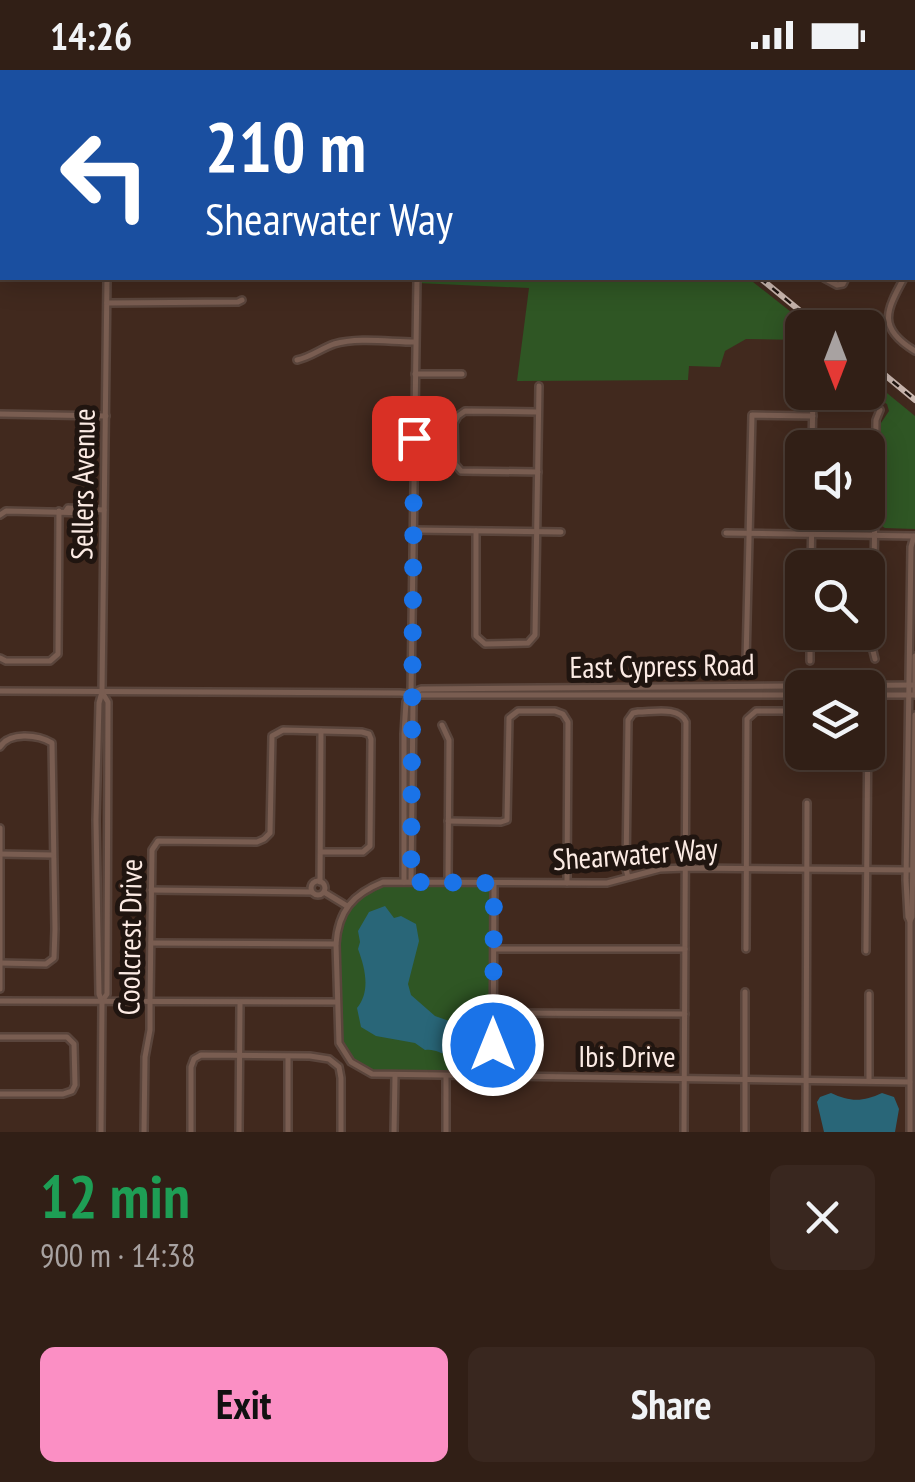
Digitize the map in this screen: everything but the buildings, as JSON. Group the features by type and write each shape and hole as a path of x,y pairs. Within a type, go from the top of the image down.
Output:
{"street":[{"name":"Sellers Avenue","path":"101,1132 102,1002 96,820 98,703 102,692 107,280"},
{"path":"407,882 413,702 417,280"},
{"path":"903,280 888,306 887,320 892,332 915,351"},
{"path":"107,303 242,300"},
{"path":"297,360 310,358 334,344 416,342"},
{"path":"414,374 462,374"},
{"path":"476,531 476,636 485,644 523,645 535,635 539,386"},
{"path":"813,410 813,430"},
{"path":"875,659 873,536 876,420 880,410"},
{"path":"538,412 465,412 454,423 455,464 461,470 538,472"},
{"path":"0,414 106,416"},
{"path":"746,661 752,415 813,416"},
{"path":"1,514 68,508 104,510"},
{"path":"0,658 50,661 58,654 63,511"},
{"path":"413,530 561,532"},
{"path":"812,530 812,550"},
{"path":"726,533 915,537 911,547 910,1132"},
{"path":"810,650 810,661"},
{"path":"913,685 915,656"},
{"name":"East Cypress Road","path":"411,693 421,689 913,685"},
{"name":"East Cypress Road","path":"0,691 785,695"},
{"path":"885,695 913,695"},
{"path":"448,821 506,820 509,718 518,711 564,714 568,722 567,883"},
{"path":"746,949 748,719 756,711 785,711"},
{"path":"628,876 627,724 630,715 638,712 674,712 685,718 684,1132"},
{"path":"910,870 915,716"},
{"path":"442,725 449,740 448,882"},
{"name":"Coolcrest Drive","path":"144,1132 144,1057 150,1030 152,850 158,841 257,842 268,836 271,740 283,730 321,731"},
{"path":"321,852 363,852 370,846 369,734 321,731 320,882 324,892"},
{"path":"1,963 46,964 54,958 55,929 52,742 44,738 10,737 2,744"},
{"path":"866,951 868,770"},
{"path":"806,1132 807,803"},
{"path":"0,828 0,990"},
{"path":"1,854 52,855"},
{"name":"Shearwater Way","path":"347,906 368,888 383,882 607,883 660,869 686,868 910,870"},
{"path":"312,892 312,884 320,882"},
{"path":"493,1077 494,883"},
{"path":"152,890 318,895 324,892"},
{"path":"0,1001 336,1002 337,931 347,906 324,892"},
{"path":"151,943 336,944"},
{"path":"494,949 685,949"},
{"path":"745,1132 746,992"},
{"path":"869,1081 870,994"},
{"name":"Ibis Drive","path":"336,1002 338,1043 351,1062 372,1074 910,1082"},
{"path":"240,1003 240,1132"},
{"path":"493,1012 685,1014"},
{"path":"0,1036 67,1037 74,1044 76,1084 72,1091 63,1094 0,1094"},
{"path":"191,1132 190,1067 201,1055 329,1059 339,1068 342,1132"},
{"path":"288,1057 288,1132"},
{"path":"394,1076 394,1132"},
{"path":"446,1077 446,1132"}],"green space":[{"path":"417,280 751,280 788,310 785,310 785,340 746,339 725,351 720,367 689,366 688,380 517,381 529,288"},
{"path":"885,391 915,416 915,529 885,528 885,430 881,430 889,411"},
{"path":"388,885 491,887 491,1072 371,1072 353,1059 342,1043 342,924 350,905 367,891"}],"water":[{"path":"385,906 394,918 401,916 416,924 419,941 408,984 411,995 463,1034 457,1052 425,1050 415,1043 376,1036 361,1027 357,1008 364,994 365,979 358,931 369,912"},
{"path":"831,1093 856,1100 882,1093 894,1097 899,1109 895,1132 824,1132 817,1102"}],"railway":[{"path":"762,280 799,310"},
{"path":"885,375 915,400"}],"route":[{"path":"414,438 411,882 494,883 493,1045"}]}
